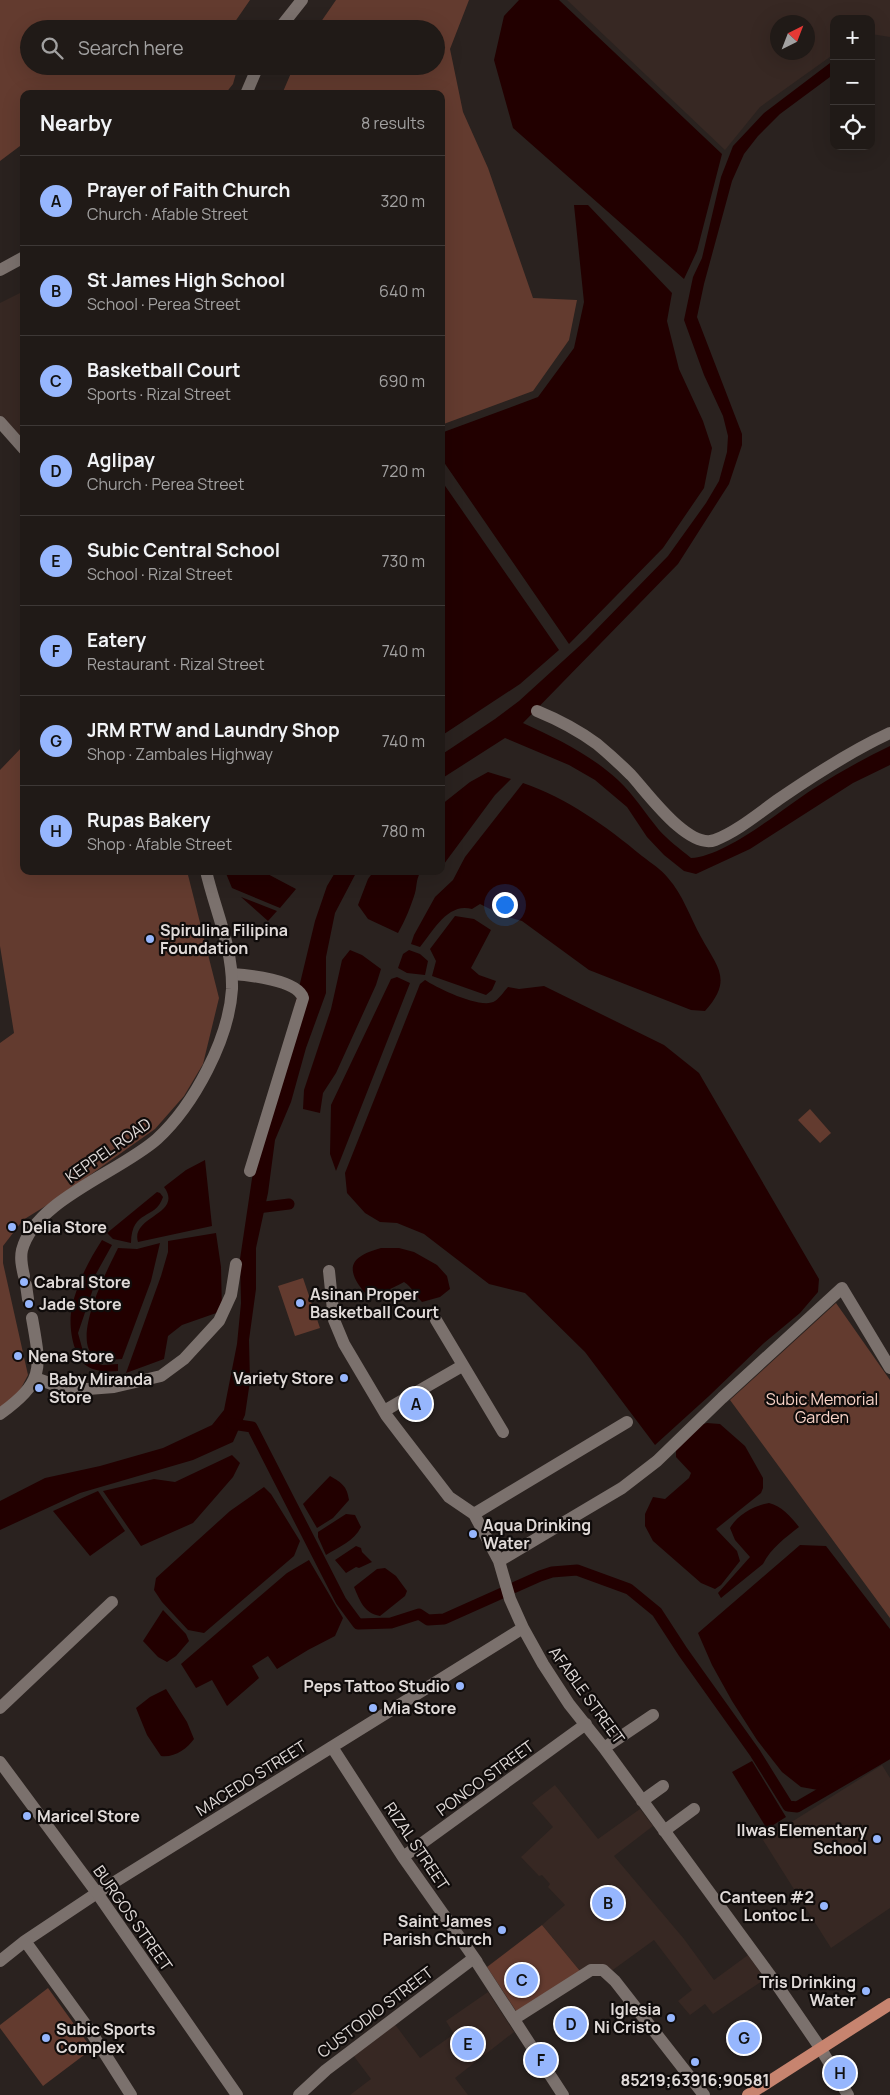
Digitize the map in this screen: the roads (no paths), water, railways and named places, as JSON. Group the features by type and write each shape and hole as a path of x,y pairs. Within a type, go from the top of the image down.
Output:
{"main road":[{"path":"748,2095 890,2004"}],"street":[{"path":"286,20 302,0"},
{"path":"248,90 254,75"},
{"path":"0,270 20,259"},
{"path":"0,422 20,444"},
{"path":"537,712 571,726 596,744 631,775 672,820 692,835 706,841 715,840 732,831 829,767 890,732"},
{"name":"KEPPEL ROAD","path":"0,1414 21,1398 35,1378 39,1360 22,1264 22,1250 31,1230 40,1218 57,1204 144,1150 165,1131 185,1105 206,1072 222,1033 229,1009 232,974 227,945 207,875"},
{"path":"232,974 263,978 296,989 301,992 303,998 250,1171"},
{"path":"35,1378 63,1388 88,1389 114,1387 161,1376 184,1359 219,1321 231,1295 236,1264"},
{"name":"AFABLE STREET","path":"329,1271 333,1312 338,1332 384,1411 450,1497 474,1514 499,1561 508,1593 523,1628 543,1664 821,2049 848,2095"},
{"path":"499,1561 622,1488 657,1461 722,1398 842,1288 890,1368"},
{"path":"436,1320 503,1432"},
{"path":"384,1411 462,1366"},
{"path":"474,1514 627,1422"},
{"path":"0,1708 112,1602"},
{"name":"MACEDO STREET","path":"0,1961 25,1941 97,1893 523,1628"},
{"path":"604,1748 653,1715"},
{"name":"PONCO STREET","path":"403,1857 586,1724"},
{"name":"RIZAL STREET","path":"332,1747 403,1857 476,1960 563,2095"},
{"name":"BURGOS STREET","path":"0,1762 97,1893 237,2095"},
{"path":"642,1801 663,1786"},
{"path":"664,1831 694,1808"},
{"path":"25,1941 132,2095"},
{"name":"CUSTODIO STREET","path":"299,2095 326,2070 476,1960"},
{"path":"514,2020 591,1970 603,1970 615,1981 704,2095"}],"waterway":[{"path":"257,1208 289,1204"},
{"path":"232,1424 252,1427 341,1601 358,1624 391,1623 419,1614 428,1620 444,1619 540,1576 552,1572 577,1570 629,1589 657,1612 755,1753 788,1806 797,1807 890,1753"}],"place":[{"name":"Spirulina Filipina Foundation","path":"150,939"},
{"name":"Delia Store","path":"12,1227"},
{"name":"Cabral Store","path":"24,1282"},
{"name":"Asinan Proper Basketball Court","path":"300,1303"},
{"name":"Jade Store","path":"29,1304"},
{"name":"Nena Store","path":"18,1356"},
{"name":"Variety Store","path":"344,1378"},
{"name":"Baby Miranda Store","path":"39,1388"},
{"name":"Prayer of Faith Church","path":"416,1404"},
{"name":"Aqua Drinking Water","path":"473,1534"},
{"name":"Peps Tattoo Studio","path":"460,1686"},
{"name":"Mia Store","path":"373,1708"},
{"name":"Maricel Store","path":"27,1816"},
{"name":"Ilwas Elementary School","path":"877,1839"},
{"name":"St James High School","path":"608,1903"},
{"name":"Canteen #2 Lontoc L.","path":"824,1906"},
{"name":"Saint James Parish Church","path":"502,1930"},
{"name":"Basketball Court","path":"522,1980"},
{"name":"Tris Drinking Water","path":"866,1991"},
{"name":"Iglesia Ni Cristo","path":"671,2018"},
{"name":"Aglipay","path":"571,2024"},
{"name":"Subic Sports Complex","path":"46,2038"},
{"name":"JRM RTW and Laundry Shop","path":"744,2038"},
{"name":"Subic Central School","path":"468,2044"},
{"name":"Eatery","path":"541,2060"},
{"name":"85219;63916;90581","path":"695,2062"},
{"name":"Rupas Bakery","path":"840,2073"}],"park label":[{"name":"Subic Memorial Garden","path":"822,1408"}]}
